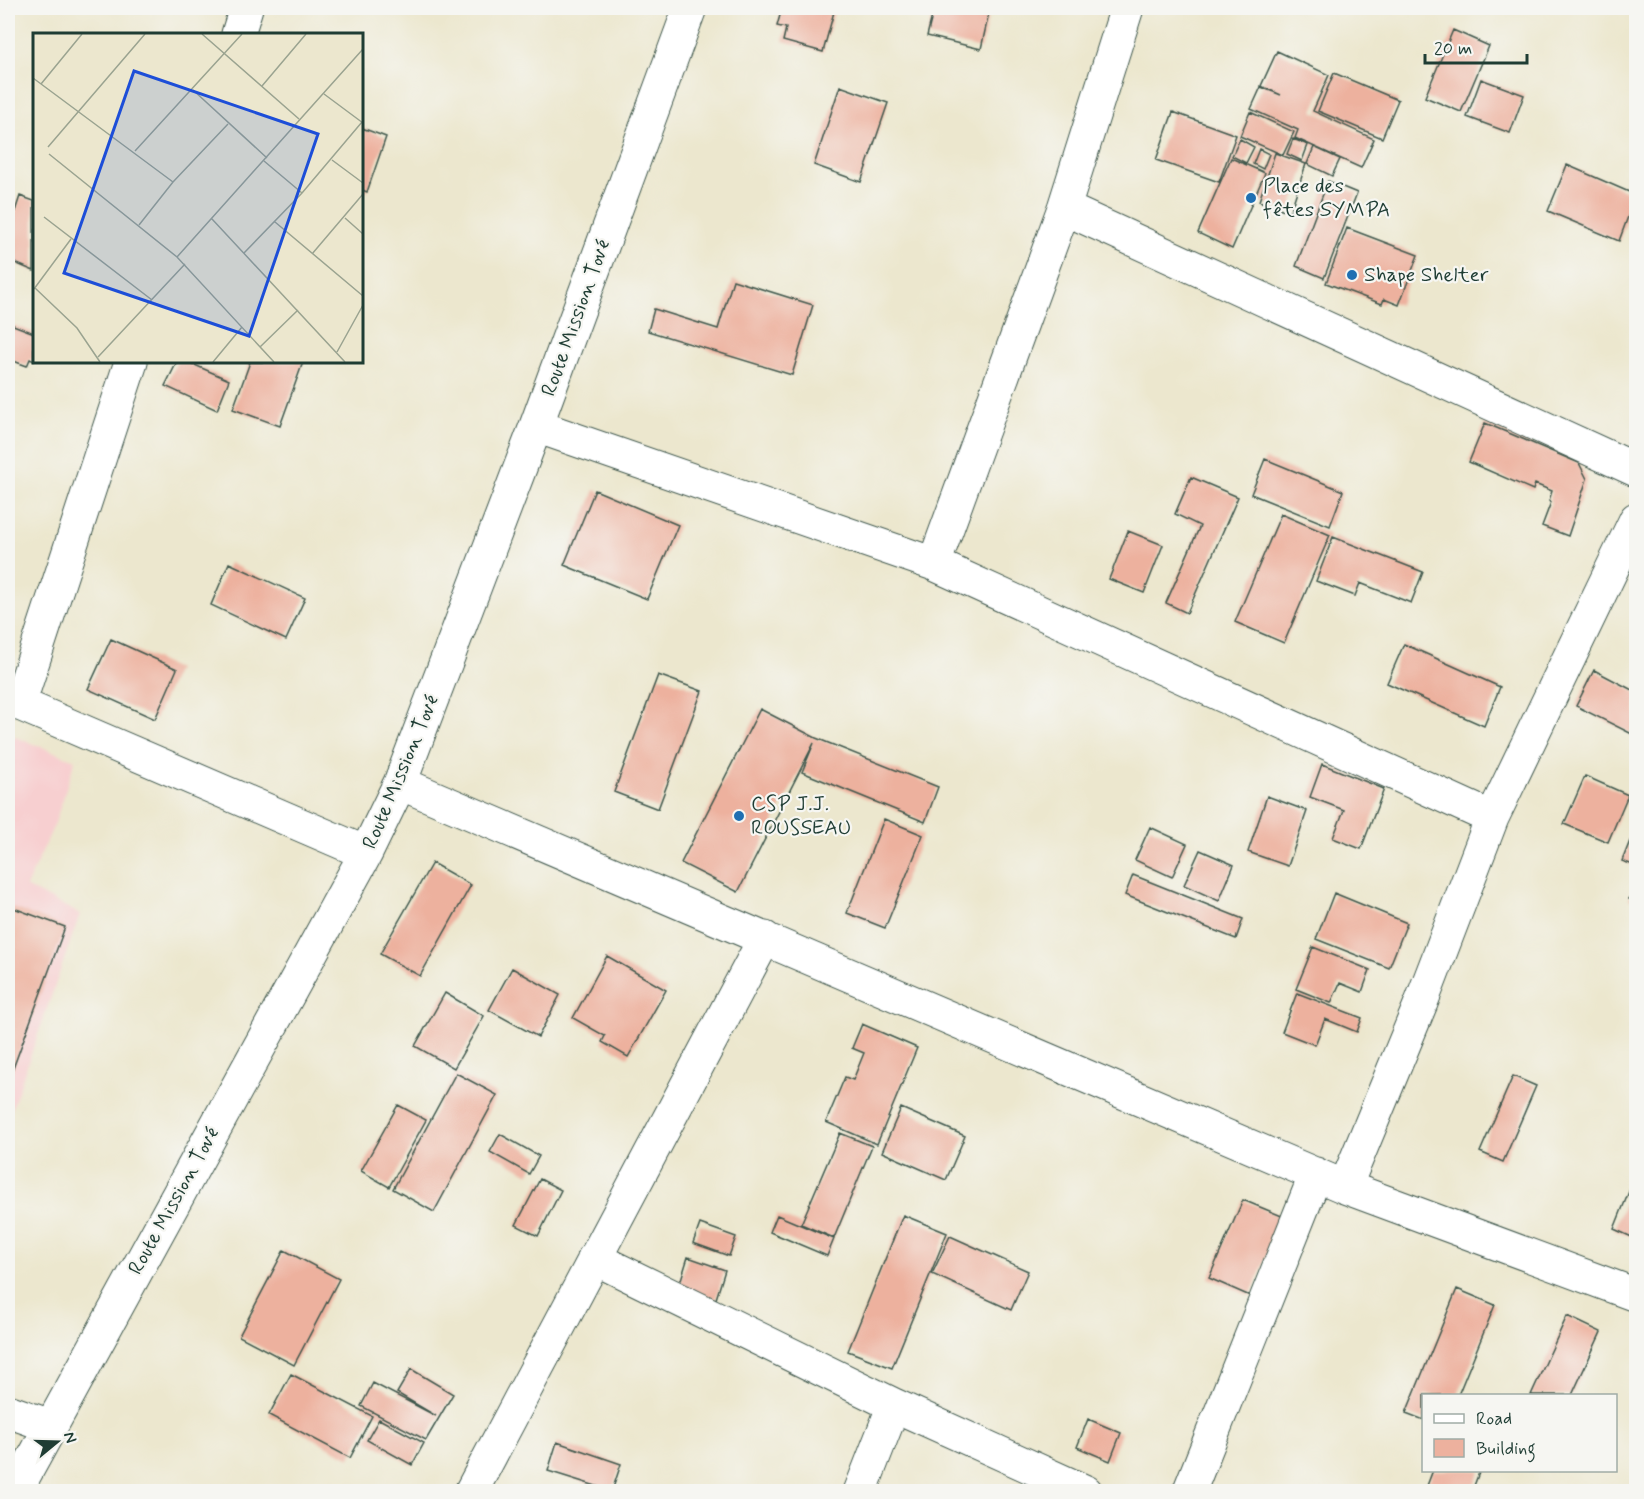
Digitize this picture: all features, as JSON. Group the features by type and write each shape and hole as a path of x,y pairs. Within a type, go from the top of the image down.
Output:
{"street":[{"path":"238,33 246,8"},
{"name":"Route Mission Tové","path":"15,1491 366,853 400,783 536,426 690,8"},
{"path":"934,564 1064,208 1127,8"},
{"path":"1064,208 1636,471"},
{"path":"131,363 13,702 366,853"},
{"path":"536,426 934,564 1492,818"},
{"path":"1345,1187 1421,1003 1492,818 1636,519"},
{"path":"400,783 1345,1187 1636,1295"},
{"path":"471,1491 765,938"},
{"path":"1189,1491 1316,1174"},
{"path":"594,1258 894,1405 1086,1491"},
{"path":"860,1491 894,1405"},
{"path":"8,1411 50,1426"}],"shaded area":[{"path":"8,734 75,760 55,823 26,887 80,914 8,1120"}],"building":[{"path":"782,8 835,8 823,52 783,41 786,28 777,26"},
{"path":"934,8 990,8 981,49 927,36"},
{"path":"1453,30 1489,46 1461,112 1425,97"},
{"path":"1277,51 1329,75 1313,111 1374,139 1361,168 1295,138 1298,130 1251,109 1261,87 1281,95 1261,86"},
{"path":"1334,73 1398,100 1382,138 1318,111"},
{"path":"1481,79 1524,95 1510,133 1467,117"},
{"path":"840,86 888,103 861,182 814,165"},
{"path":"1173,112 1236,135 1219,182 1156,160"},
{"path":"1250,112 1294,132 1283,155 1240,136"},
{"path":"363,128 386,137 367,192 363,190"},
{"path":"1240,139 1254,147 1246,163 1232,156"},
{"path":"1293,139 1308,145 1302,161 1287,154"},
{"path":"1314,147 1340,159 1332,176 1307,164"},
{"path":"1259,149 1269,154 1263,169 1253,164"},
{"path":"1275,153 1306,164 1290,212 1259,201"},
{"path":"1231,158 1265,173 1232,249 1198,233"},
{"path":"1567,165 1636,195 1619,241 1548,211"},
{"path":"1328,181 1357,193 1324,278 1296,266"},
{"path":"20,196 33,201 33,271 8,260 8,233"},
{"path":"1347,228 1418,255 1399,305 1384,299 1382,304 1326,283"},
{"path":"733,280 813,305 792,375 648,331 654,309 718,329"},
{"path":"8,323 33,333 33,360 30,359 27,366 8,359"},
{"path":"176,363 190,363 229,380 217,410 165,386"},
{"path":"250,363 303,363 280,426 233,409"},
{"path":"1485,423 1579,463 1587,479 1568,536 1542,526 1551,502 1549,501 1552,491 1535,484 1533,490 1469,462"},
{"path":"1265,459 1343,491 1330,526 1251,494"},
{"path":"1191,477 1238,497 1187,613 1166,603 1200,526 1175,514"},
{"path":"595,490 678,525 647,599 564,565"},
{"path":"1281,514 1330,535 1284,643 1235,622"},
{"path":"1128,531 1163,545 1144,593 1109,579"},
{"path":"1333,537 1423,572 1411,603 1360,583 1355,596 1316,581"},
{"path":"229,563 305,598 286,640 211,605"},
{"path":"111,639 177,669 155,719 88,689"},
{"path":"1404,644 1500,687 1484,726 1387,683"},
{"path":"1594,670 1636,692 1636,736 1576,706"},
{"path":"658,675 702,691 658,809 614,792"},
{"path":"760,709 816,738 938,787 925,822 802,772 814,743 738,892 681,863"},
{"path":"1322,764 1384,789 1361,849 1333,838 1344,810 1310,797"},
{"path":"1585,776 1628,795 1608,842 1564,824"},
{"path":"1267,796 1307,811 1288,866 1248,852"},
{"path":"884,819 923,835 885,928 847,913"},
{"path":"1150,827 1187,844 1172,877 1135,860"},
{"path":"1630,841 1636,843 1636,866 1622,861"},
{"path":"1200,850 1234,865 1219,901 1184,885"},
{"path":"432,863 471,885 420,976 380,954"},
{"path":"1133,875 1243,919 1236,939 1125,895"},
{"path":"1636,879 1636,901 1629,899"},
{"path":"1334,893 1407,923 1389,968 1316,939"},
{"path":"11,907 65,927 8,1082 8,917"},
{"path":"1313,947 1370,970 1362,992 1340,983 1331,1003 1296,989"},
{"path":"607,956 666,990 628,1057 602,1042 605,1036 573,1018"},
{"path":"512,968 560,995 538,1037 489,1010"},
{"path":"445,993 484,1016 454,1068 415,1046"},
{"path":"1297,993 1362,1018 1357,1032 1325,1019 1315,1045 1282,1032"},
{"path":"862,1024 917,1048 877,1144 826,1122 845,1077 853,1080 864,1053 852,1048"},
{"path":"456,1073 497,1095 434,1212 393,1189"},
{"path":"1513,1076 1536,1086 1503,1162 1480,1152"},
{"path":"398,1105 426,1120 389,1187 361,1171"},
{"path":"901,1108 965,1136 946,1180 882,1152"},
{"path":"840,1133 872,1146 834,1238 801,1224"},
{"path":"500,1134 539,1156 529,1174 490,1152"},
{"path":"1636,1174 1636,1233 1634,1238 1614,1229"},
{"path":"540,1179 561,1190 538,1236 516,1225"},
{"path":"1243,1200 1284,1217 1250,1296 1209,1278"},
{"path":"777,1215 834,1239 827,1256 770,1232"},
{"path":"903,1215 947,1233 892,1368 848,1351"},
{"path":"700,1224 736,1237 729,1256 693,1243"},
{"path":"950,1236 1028,1271 1011,1310 932,1274"},
{"path":"284,1250 339,1279 294,1365 239,1336"},
{"path":"688,1257 725,1270 716,1299 679,1286"},
{"path":"1457,1289 1495,1305 1458,1394 1422,1394 1422,1419 1406,1413"},
{"path":"1567,1316 1601,1332 1572,1394 1531,1394"},
{"path":"411,1369 453,1394 426,1440 361,1406 373,1383 436,1416 397,1393"},
{"path":"291,1374 372,1416 350,1458 269,1415"},
{"path":"379,1419 424,1443 412,1465 367,1440"},
{"path":"1088,1419 1121,1433 1110,1461 1077,1447"},
{"path":"557,1442 621,1464 612,1491 548,1471"},
{"path":"1432,1472 1479,1472 1472,1491 1425,1491"}],"place":[{"name":"Place des fêtes SYMPA","path":"1251,198"},
{"name":"Shape Shelter","path":"1352,275"},
{"name":"CSP J.J. ROUSSEAU","path":"739,816"}]}
